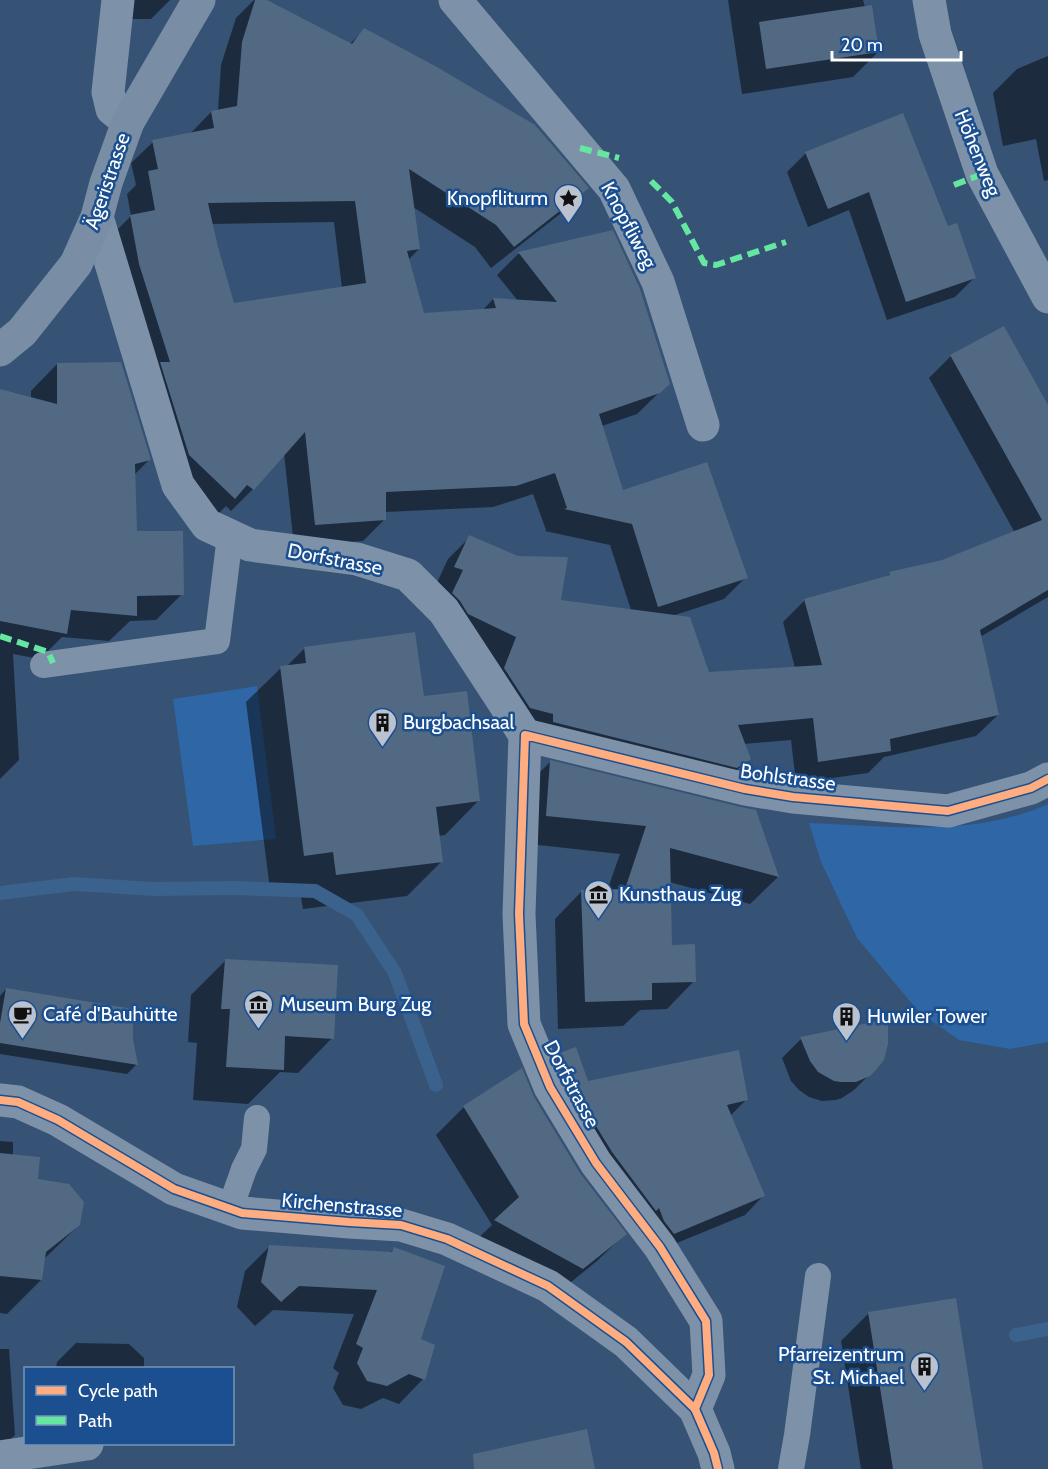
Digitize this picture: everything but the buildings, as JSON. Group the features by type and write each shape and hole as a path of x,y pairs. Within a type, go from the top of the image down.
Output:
{"main road":[{"name":"Ägeristrasse","path":"0,350 22,332 75,264 97,217 106,183 128,122 199,0"}],"street":[{"path":"118,0 108,92 112,109 128,122"},
{"name":"Knopfliweg","path":"455,0 614,189 658,282 703,425"},
{"name":"Höhenweg","path":"929,0 935,34 982,174 1048,297"},
{"name":"Dorfstrasse","path":"97,217 178,485 207,525 250,545 357,559 408,575 444,611 525,735 519,914 524,1024 550,1087 596,1163 660,1246 706,1321 709,1375 695,1409"},
{"name":"Bohlstrasse","path":"525,735 745,789 794,797 948,811 1031,788 1048,779"},
{"name":"Kirchenstrasse","path":"0,1100 18,1102 58,1120 174,1189 230,1209 242,1213 401,1225 447,1239 548,1286 626,1342 695,1409 718,1469"},
{"path":"0,1457 75,1445"}],"lane":[{"path":"43,665 217,641 230,536"},
{"path":"230,1209 244,1169 254,1149 257,1118"},
{"path":"791,1469 818,1276"}],"shaded area":[{"path":"257,686 276,839 193,846 173,699"},
{"path":"1048,804 1048,1042 1010,1049 959,1040 919,1012 857,938 821,862 809,823 900,827 960,826 1019,815"}],"waterway":[{"path":"0,893 74,884 154,889 236,888 315,891 357,915 395,973 436,1085"},
{"path":"1016,1335 1048,1329"}],"marked path":[{"path":"580,148 619,158"},
{"path":"954,185 982,174"},
{"path":"651,181 672,202 704,263 716,265 786,242"},
{"path":"0,636 48,652 53,663"}],"cycle path":[{"path":"695,1409 709,1375 706,1321 660,1247 596,1163 550,1087 524,1024 519,914 525,735 745,789 793,797 948,811 1031,788 1048,779"},
{"path":"0,1100 18,1102 58,1120 174,1189 242,1213 401,1225 447,1239 548,1286 626,1342 695,1409 714,1453 718,1469"}],"place":[{"name":"Knopfliturm","path":"569,224"},
{"name":"Burgbachsaal","path":"382,748"},
{"name":"Kunsthaus Zug","path":"598,920"},
{"name":"Museum Burg Zug","path":"259,1030"},
{"name":"Café d'Bauhütte","path":"22,1040"},
{"name":"Huwiler Tower","path":"846,1042"},
{"name":"Pfarreizentrum St. Michael","path":"925,1392"}]}
